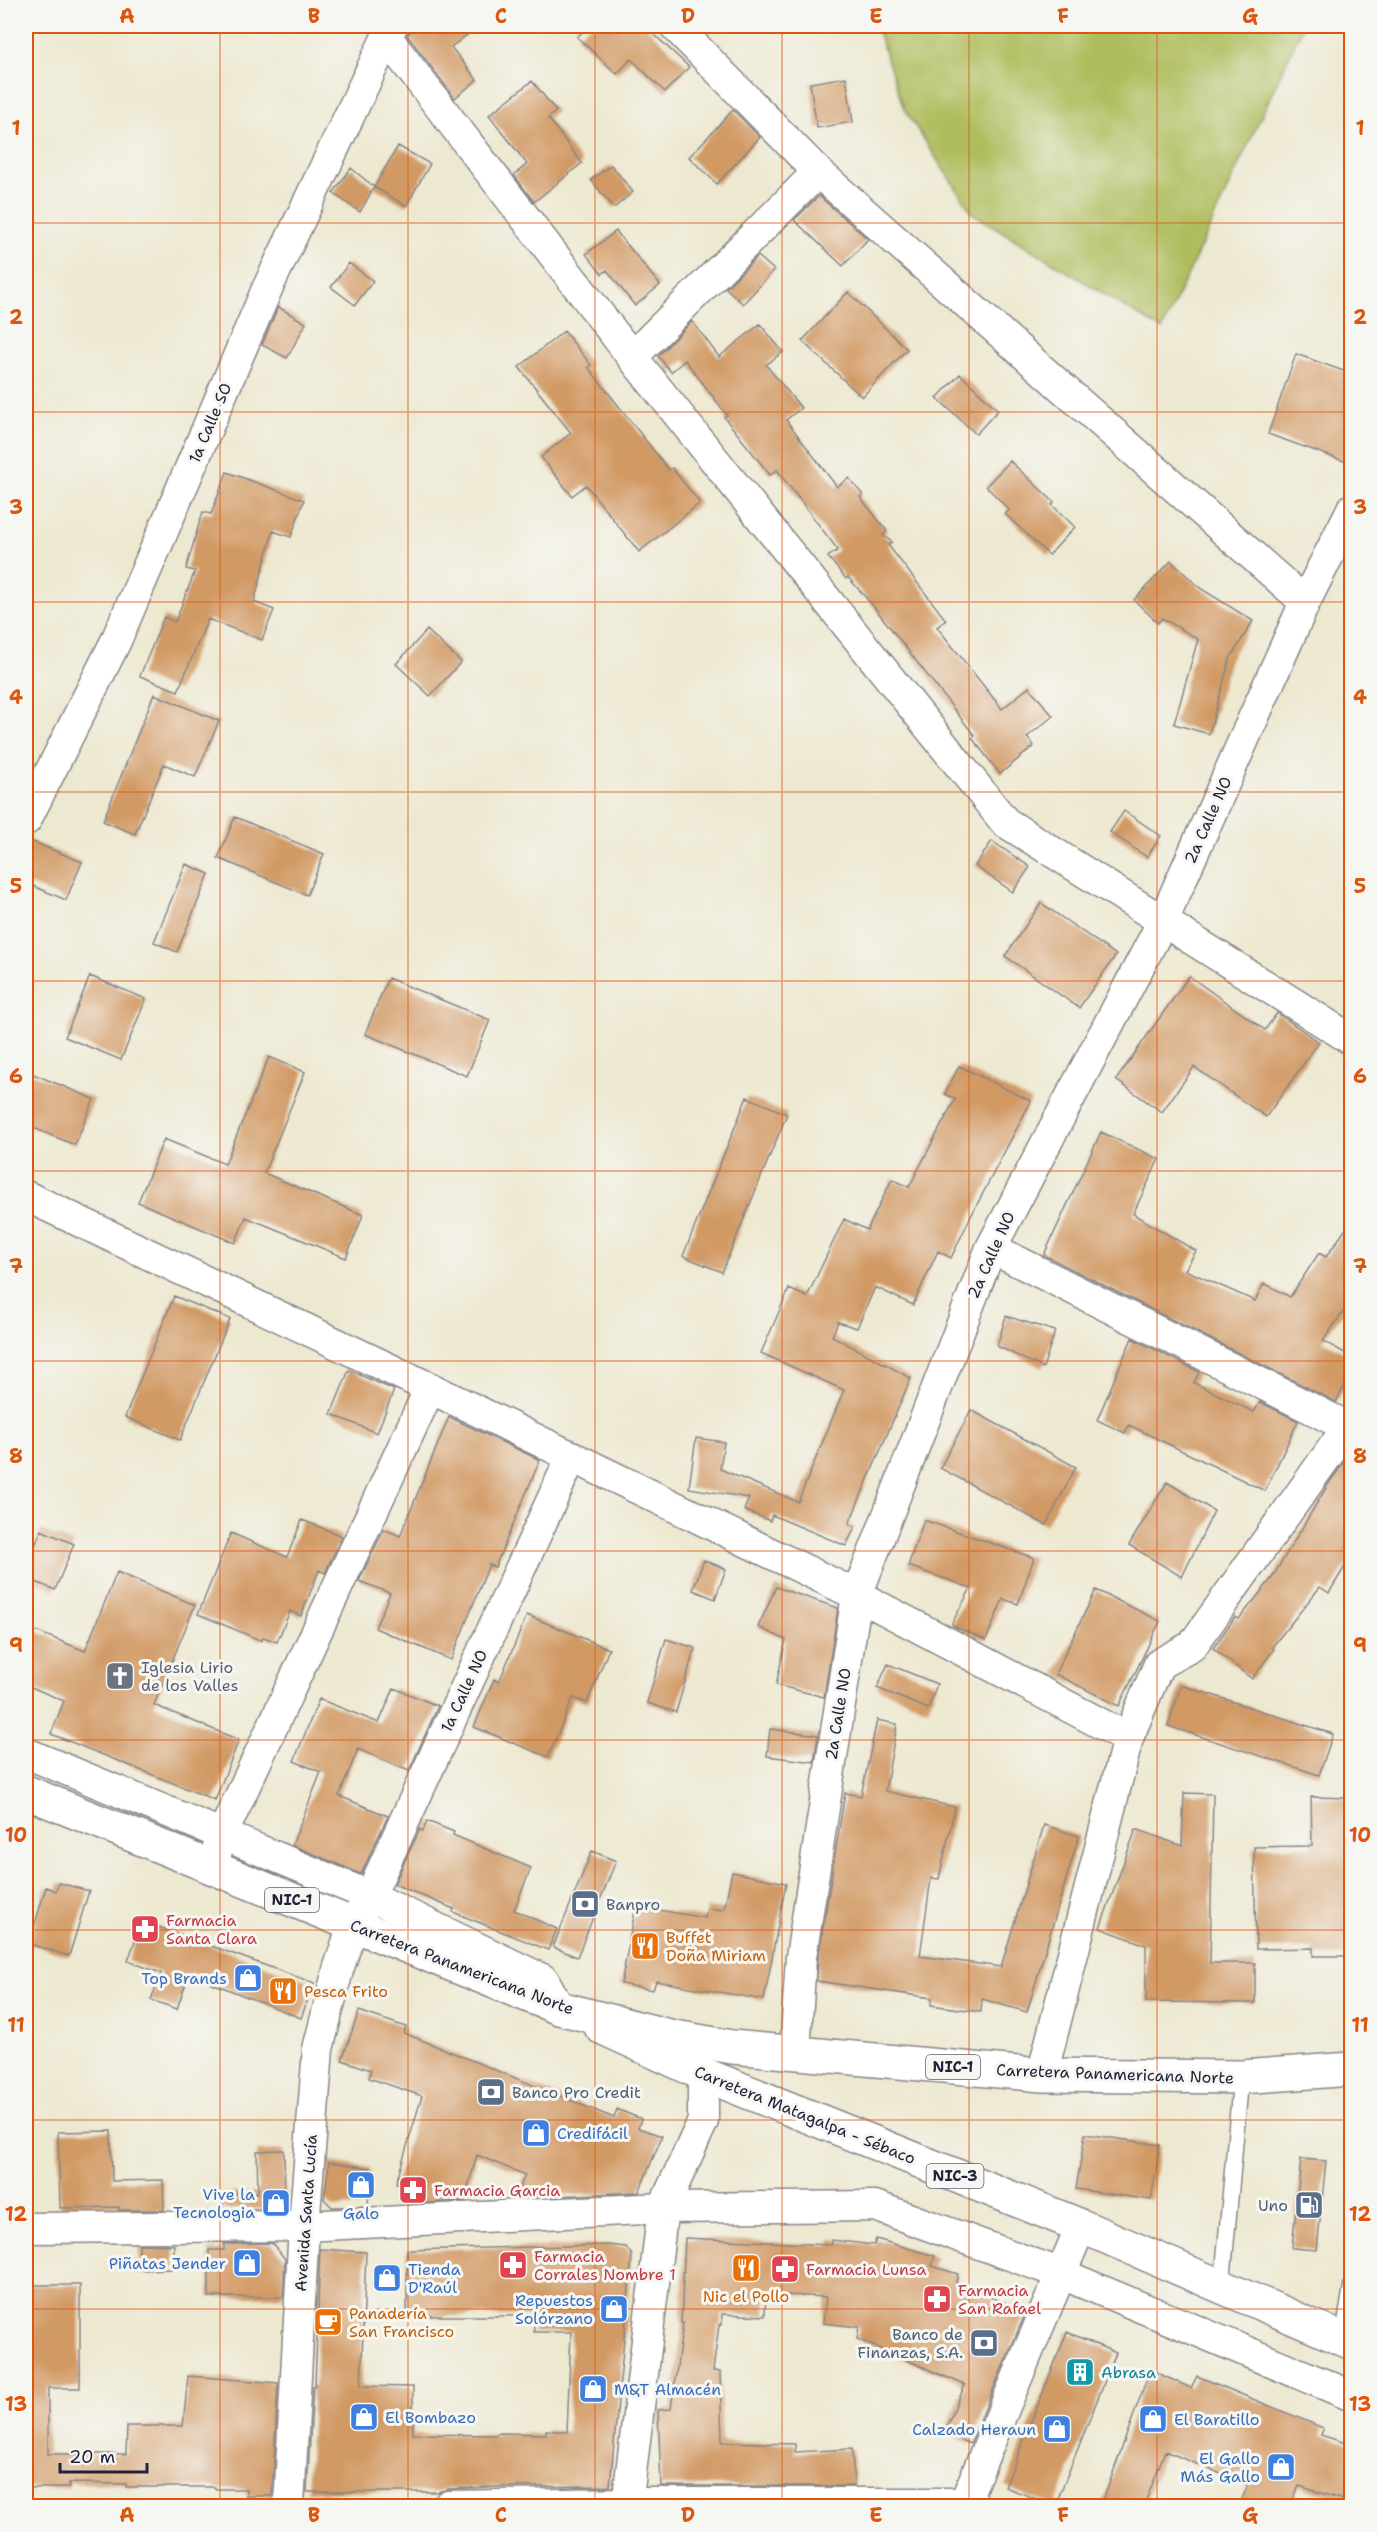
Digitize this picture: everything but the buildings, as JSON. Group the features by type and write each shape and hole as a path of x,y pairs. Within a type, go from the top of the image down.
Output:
{"main road":[{"name":"Carretera Panamericana Norte","path":"26,1792 559,2008 669,2036 732,2047 795,2054 1042,2075 1241,2077 1352,2068"},
{"name":"Carretera Matagalpa - Sébaco","path":"559,2008 703,2074 1081,2226 1347,2341"}],"street":[{"path":"675,26 818,172 1305,602"},
{"path":"389,32 632,357 1005,822 1352,1041"},
{"name":"1a Calle SO","path":"26,820 115,643 267,289 389,32"},
{"path":"632,357 818,172"},
{"name":"2a Calle NO","path":"795,2054 801,1957 857,1595 991,1248 1163,921 1305,602 1352,509"},
{"path":"26,1196 572,1456 857,1595 1128,1738"},
{"path":"991,1248 1350,1425 1192,1646 1159,1664 1128,1738 1042,2075"},
{"path":"211,1867 222,1835 430,1388"},
{"name":"1a Calle NO","path":"353,1925 370,1896 572,1456"},
{"path":"26,1753 370,1896 544,1980 559,2008"},
{"name":"Avenida Santa Lucía","path":"290,2506 304,2226 318,2049 338,1970 353,1925"},
{"path":"627,2505 663,2208 703,2121 703,2074"},
{"path":"26,2228 304,2226 663,2208 875,2206 1062,2274 1352,2396"},
{"path":"448,2506 968,2505 1081,2226"}],"lane":[{"path":"1222,2287 1241,2077"},
{"path":"1347,2341 1352,2283"}],"green space":[{"path":"876,26 1303,26 1162,330 972,213 904,109"}],"place":[{"name":"Iglesia Lirio de los Valles","path":"120,1676"},
{"name":"Banpro","path":"585,1904"},
{"name":"Farmacia Santa Clara","path":"145,1929"},
{"name":"Buffet Doña Miriam","path":"645,1946"},
{"name":"Top Brands","path":"248,1978"},
{"name":"Pesca Frito","path":"283,1991"},
{"name":"Banco Pro Credit","path":"491,2092"},
{"name":"Credifácil","path":"536,2133"},
{"name":"Galo","path":"361,2185"},
{"name":"Farmacia Garcia","path":"413,2190"},
{"name":"Vive la Tecnologia","path":"276,2203"},
{"name":"Uno","path":"1309,2205"},
{"name":"Piñatas Jender","path":"247,2263"},
{"name":"Farmacia Corrales Nombre 1","path":"513,2265"},
{"name":"Nic el Pollo","path":"746,2268"},
{"name":"Farmacia Lunsa","path":"785,2269"},
{"name":"Tienda D'Raúl","path":"387,2278"},
{"name":"Farmacia San Rafael","path":"937,2299"},
{"name":"Repuestos Solórzano","path":"614,2309"},
{"name":"Panadería San Francisco","path":"328,2322"},
{"name":"Banco de Finanzas, S.A.","path":"984,2343"},
{"name":"Abrasa","path":"1080,2372"},
{"name":"M&T Almacén","path":"593,2389"},
{"name":"El Bombazo","path":"364,2417"},
{"name":"El Baratillo","path":"1153,2419"},
{"name":"Calzado Heraun","path":"1057,2429"},
{"name":"El Gallo Más Gallo","path":"1281,2467"}]}
